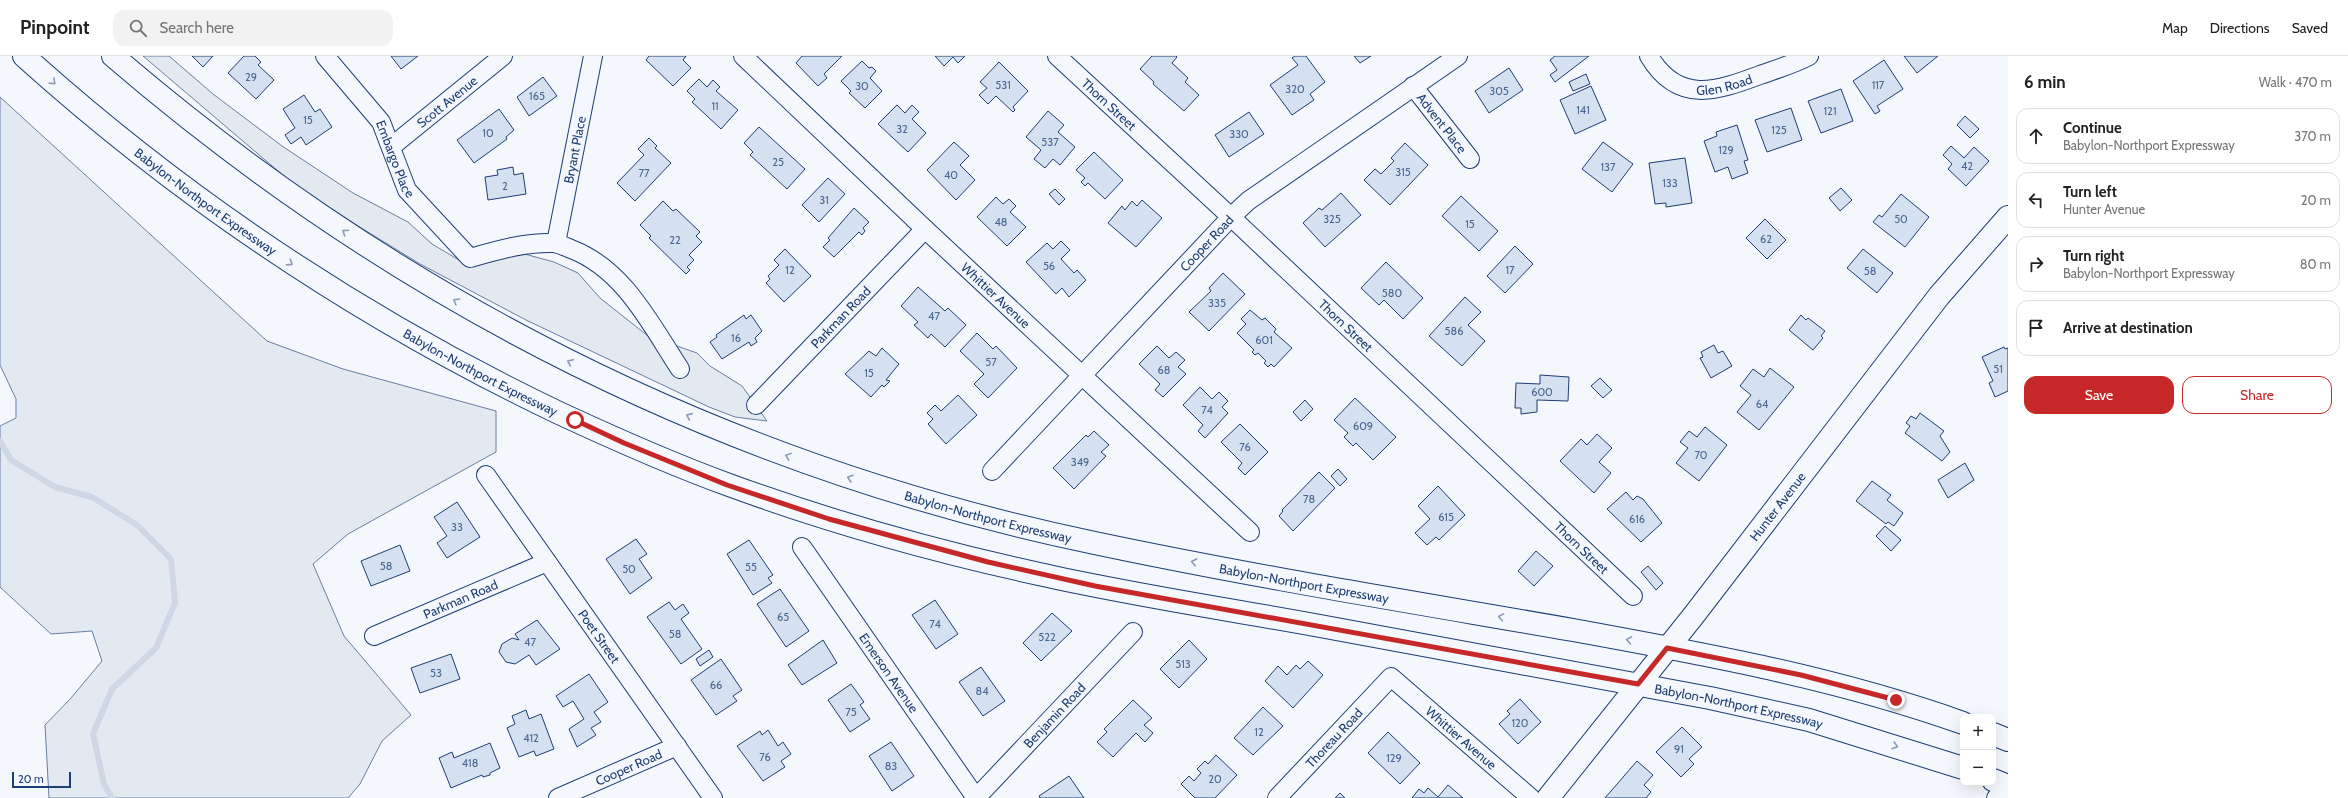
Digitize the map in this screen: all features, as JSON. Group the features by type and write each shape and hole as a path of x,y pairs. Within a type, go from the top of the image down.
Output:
{"main road":[{"name":"Babylon-Northport Expressway","path":"24,56 68,96 153,165 242,230 335,292 428,346 526,397 624,443 693,472 829,519 933,548 1043,575 1710,698 1809,720 1960,767"},
{"name":"Babylon-Northport Expressway","path":"113,56 192,123 236,156 325,219 418,278 558,357 711,426 776,452 932,504 1092,543 1712,656 1856,689 1960,722"},
{"name":"Hunter Avenue","path":"1548,798 1667,648 1939,296 2008,216"},
{"path":"1996,735 2008,740"}],"street":[{"name":"Embargo Place","path":"326,56 380,122 407,190 470,258 523,244 556,243"},
{"name":"Scott Avenue","path":"391,147 502,56"},
{"name":"Bryant Place","path":"556,243 594,56"},
{"name":"Whittier Avenue","path":"743,56 925,229 1250,532"},
{"name":"Thorn Street","path":"1057,56 1231,217 1633,596"},
{"name":"Cooper Road","path":"992,471 1231,217 1248,201 1458,56"},
{"name":"Glen Road","path":"1649,56 1660,71 1672,81 1688,89 1699,91 1726,88 1810,56"},
{"name":"Advent Place","path":"1413,86 1470,160"},
{"name":"Parkman Road","path":"756,405 925,229"},
{"path":"556,243 586,255 609,272 636,301 680,370"},
{"name":"Poet Street","path":"486,475 712,798"},
{"name":"Emerson Avenue","path":"802,547 976,798"},
{"name":"Parkman Road","path":"374,636 547,562"},
{"name":"Benjamin Road","path":"976,798 1133,632"},
{"name":"Whittier Avenue","path":"1391,677 1531,798"},
{"name":"Thoreau Road","path":"1277,798 1391,677"},
{"name":"Cooper Road","path":"558,798 677,746"}],"shaded area":[{"path":"143,56 169,56 213,94 282,146 353,193 408,222 432,244 459,260 472,264 521,253 554,262 578,273 600,298 648,336 697,353 710,366 742,386 767,421 735,417 709,407 526,320 420,264 291,182"},
{"path":"0,97 267,341 343,369 496,411 496,452 348,534 313,564 344,636 411,715 382,741 360,784 348,798 49,798 45,725 71,698 102,661 92,631 51,634 0,587 0,426 16,418 16,399 0,365"}],"building":[{"path":"192,56 213,56 203,67"},
{"path":"244,56 255,56 261,62 258,65 274,80 256,99 228,73"},
{"path":"391,56 418,56 401,69"},
{"path":"649,56 686,56 683,60 691,68 673,86 646,60"},
{"path":"802,56 842,56 824,74 827,78 818,86 796,63"},
{"path":"935,56 965,56 958,63 953,57 944,66"},
{"path":"1152,56 1177,57 1172,63 1188,78 1185,82 1199,95 1184,111 1153,84 1154,82 1140,69"},
{"path":"1295,56 1306,56 1325,82 1310,94 1314,100 1292,115 1270,85 1298,65 1292,58"},
{"path":"1354,56 1371,56 1360,63"},
{"path":"1555,56 1589,56 1555,82 1550,75 1557,70 1550,60"},
{"path":"1904,56 1938,56 1917,73"},
{"path":"1884,60 1903,89 1877,106 1880,111 1875,114 1853,81"},
{"path":"862,61 869,68 872,67 876,71 870,78 882,91 865,108 849,93 851,91 841,81"},
{"path":"999,62 1028,91 1013,107 1015,110 1013,112 996,96 988,104 979,95 987,88 980,82"},
{"path":"1509,68 1523,90 1489,113 1475,91"},
{"path":"1586,74 1590,84 1573,91 1569,82"},
{"path":"543,77 557,96 529,116 517,97"},
{"path":"699,79 707,87 713,80 720,87 716,91 738,110 721,129 692,102 695,99 687,91"},
{"path":"1591,86 1606,120 1575,134 1560,100"},
{"path":"1841,89 1853,121 1821,133 1808,101"},
{"path":"304,95 315,112 320,109 332,127 306,145 301,137 291,144 285,135 295,128 283,109"},
{"path":"897,105 905,113 912,105 919,112 912,119 926,133 908,152 878,124"},
{"path":"1791,108 1802,140 1767,152 1755,120"},
{"path":"499,109 514,130 506,137 507,139 474,163 457,140"},
{"path":"1048,111 1064,125 1058,132 1075,147 1060,165 1053,159 1045,168 1034,159 1041,150 1026,137"},
{"path":"1249,112 1264,134 1229,157 1215,135"},
{"path":"1965,116 1979,129 1970,138 1957,125"},
{"path":"1737,125 1748,160 1744,161 1748,173 1732,179 1728,167 1715,172 1704,141 1717,136 1716,132"},
{"path":"759,127 805,169 787,189 750,155 753,152 744,143"},
{"path":"649,138 657,146 655,148 671,163 635,201 617,183 644,155 638,149"},
{"path":"954,142 969,156 960,165 975,180 956,200 927,170"},
{"path":"1603,142 1633,164 1612,192 1582,169"},
{"path":"1405,143 1428,165 1390,205 1364,180 1375,169 1381,174 1394,161 1391,158"},
{"path":"1951,146 1964,158 1974,147 1989,161 1966,186 1948,169 1952,164 1943,155"},
{"path":"1094,152 1123,180 1105,199 1088,183 1085,186 1081,182 1085,178 1076,170"},
{"path":"1685,158 1692,203 1666,207 1666,203 1655,204 1649,163"},
{"path":"513,167 514,175 523,173 526,194 488,200 485,177 498,175 497,170"},
{"path":"828,178 845,194 819,222 802,205"},
{"path":"1841,188 1852,200 1840,211 1829,198"},
{"path":"1055,189 1065,199 1059,205 1049,194"},
{"path":"1341,193 1361,215 1325,247 1303,223 1319,208 1322,210"},
{"path":"1901,194 1929,217 1905,247 1873,222 1879,215 1882,217"},
{"path":"1461,196 1498,231 1479,251 1442,216"},
{"path":"996,197 1003,204 1009,199 1016,206 1010,212 1026,227 1007,246 977,217"},
{"path":"1142,200 1162,218 1136,247 1108,223 1122,206 1125,210 1132,201 1137,206"},
{"path":"663,201 673,211 676,209 700,232 696,236 702,242 689,255 694,260 687,267 690,270 686,274 649,238 651,236 640,225"},
{"path":"854,208 869,222 863,228 865,231 862,235 859,232 834,257 823,247 830,240 828,238"},
{"path":"1765,219 1786,240 1767,259 1746,238"},
{"path":"1061,241 1070,250 1061,259 1074,273 1077,270 1086,280 1069,297 1062,288 1056,294 1026,262 1047,243 1053,249"},
{"path":"1515,246 1533,264 1505,293 1487,276"},
{"path":"785,249 811,276 784,302 766,283 770,279 768,276 779,265 774,260"},
{"path":"1863,249 1893,273 1877,293 1847,268"},
{"path":"1386,262 1423,298 1403,319 1384,300 1379,305 1361,288"},
{"path":"1223,273 1245,294 1209,331 1189,312 1211,291 1209,288"},
{"path":"918,287 945,311 948,308 966,325 945,347 931,334 928,338 914,325 918,322 901,306"},
{"path":"1465,297 1481,312 1468,325 1485,341 1462,366 1429,336"},
{"path":"1250,310 1262,320 1265,318 1276,329 1274,332 1292,348 1274,367 1271,364 1268,367 1264,363 1266,361 1258,353 1255,355 1252,352 1254,350 1237,333 1246,324 1241,319"},
{"path":"744,315 746,319 751,315 762,331 755,338 757,342 751,346 749,342 722,359 710,342 717,337 716,335"},
{"path":"1801,315 1806,320 1808,318 1825,331 1821,336 1823,338 1813,350 1789,330"},
{"path":"977,333 993,349 996,346 1017,368 988,398 974,384 984,374 960,351"},
{"path":"1714,345 1718,353 1723,351 1732,366 1711,378 1700,358 1703,357 1701,352"},
{"path":"1157,346 1169,358 1176,352 1185,360 1178,367 1186,374 1163,397 1155,390 1160,384 1139,364"},
{"path":"2004,347 2005,349 2008,348 2008,391 1995,397 1989,383 1993,381 1982,357"},
{"path":"882,348 899,364 886,380 890,381 884,387 882,385 871,397 845,374 869,351 876,356"},
{"path":"1770,368 1794,387 1759,430 1737,412 1751,395 1740,386 1753,369 1764,377"},
{"path":"1540,375 1569,377 1568,401 1537,400 1537,412 1521,414 1521,408 1515,408 1516,383 1540,384"},
{"path":"1600,378 1612,390 1603,398 1591,386"},
{"path":"1200,387 1212,399 1219,392 1228,401 1222,407 1228,413 1205,438 1198,431 1203,425 1183,405"},
{"path":"958,395 977,415 946,444 928,424 933,419 927,413 935,405 941,411"},
{"path":"1355,398 1396,437 1373,460 1356,443 1353,446 1344,437 1348,433 1334,420"},
{"path":"1305,400 1313,409 1301,421 1293,412"},
{"path":"1920,413 1944,431 1940,436 1950,452 1942,461 1905,433 1910,426 1906,423 1911,416 1916,419"},
{"path":"1240,424 1268,452 1245,475 1238,468 1242,463 1221,442"},
{"path":"1705,427 1727,445 1699,481 1676,463 1688,448 1680,442 1689,431 1697,437"},
{"path":"1094,431 1109,445 1101,452 1106,456 1074,489 1053,468 1086,435 1088,437"},
{"path":"1597,434 1612,448 1599,462 1611,473 1594,493 1560,461 1581,439 1587,445"},
{"path":"1965,463 1974,480 1948,498 1938,480"},
{"path":"1338,469 1347,479 1340,486 1331,476"},
{"path":"1319,472 1335,488 1293,531 1279,516 1283,511 1282,510"},
{"path":"1872,481 1891,495 1887,500 1903,513 1894,526 1888,522 1886,524 1856,501"},
{"path":"1438,486 1465,515 1439,540 1436,537 1427,545 1415,533 1430,519 1418,506"},
{"path":"1626,492 1633,500 1637,496 1643,499 1662,523 1641,542 1607,509"},
{"path":"457,502 480,537 447,558 437,543 447,536 434,517"},
{"path":"1885,526 1901,540 1891,551 1876,536"},
{"path":"636,539 647,554 639,559 652,578 630,594 606,559"},
{"path":"749,540 773,575 768,578 772,583 753,595 727,554"},
{"path":"400,545 410,571 371,586 361,561"},
{"path":"1536,551 1553,566 1534,586 1518,571"},
{"path":"1648,566 1663,583 1656,590 1641,572"},
{"path":"780,589 809,631 786,647 757,604"},
{"path":"935,600 958,634 936,649 912,615"},
{"path":"669,602 675,610 683,604 689,613 681,619 702,649 681,664 647,617"},
{"path":"1052,613 1072,631 1041,661 1023,643"},
{"path":"537,620 560,649 536,665 529,655 515,664 506,662 499,652 502,644 512,638 519,640 515,634"},
{"path":"823,640 837,663 802,685 788,665"},
{"path":"1189,640 1207,659 1179,688 1160,669"},
{"path":"709,650 713,657 700,666 696,659"},
{"path":"451,654 460,679 420,693 411,668"},
{"path":"721,659 742,690 733,696 737,701 716,715 691,680"},
{"path":"1308,661 1323,675 1293,708 1265,681 1278,666 1287,675 1296,665 1300,669"},
{"path":"981,667 1005,701 983,716 959,682"},
{"path":"589,674 608,702 594,712 601,722 591,728 596,735 577,747 569,729 584,719 573,701 563,707 556,696"},
{"path":"851,684 864,702 860,705 870,719 850,732 828,700"},
{"path":"1520,699 1541,722 1518,744 1499,724 1510,714 1507,711"},
{"path":"1133,700 1152,718 1144,725 1153,733 1145,742 1136,733 1113,757 1097,742 1107,732 1104,729"},
{"path":"1263,707 1283,726 1253,755 1234,738"},
{"path":"526,710 529,719 541,714 554,749 536,756 534,751 519,757 507,728 515,724 512,716"},
{"path":"1682,727 1702,747 1689,759 1694,764 1681,777 1656,752"},
{"path":"768,730 778,746 783,742 791,754 781,761 785,767 763,781 737,746 760,731 762,735"},
{"path":"1388,732 1420,763 1400,784 1368,753"},
{"path":"891,742 914,776 892,791 869,756"},
{"path":"490,743 500,768 490,773 490,775 483,777 482,775 451,788 439,758 452,752 454,758"},
{"path":"1216,755 1237,775 1215,798 1195,798 1181,784 1189,776 1194,781 1201,773 1197,769 1205,761 1208,764"},
{"path":"1637,761 1653,775 1644,785 1651,792 1646,798 1605,798"},
{"path":"1069,776 1084,798 1040,798 1039,796"},
{"path":"1448,785 1463,798 1412,798 1419,789 1424,793 1428,788 1438,797"},
{"path":"1340,793 1345,798 1335,798"}],"waterway":[{"path":"0,441 11,460 55,487 92,497 137,525 171,559 175,603 156,648 112,689 93,734 104,784 112,798"}],"route":[{"path":"575,420 624,443 727,485 829,519 882,535 1043,575 1095,586 1413,642 1638,684 1667,648 1801,675 1896,700"}]}
